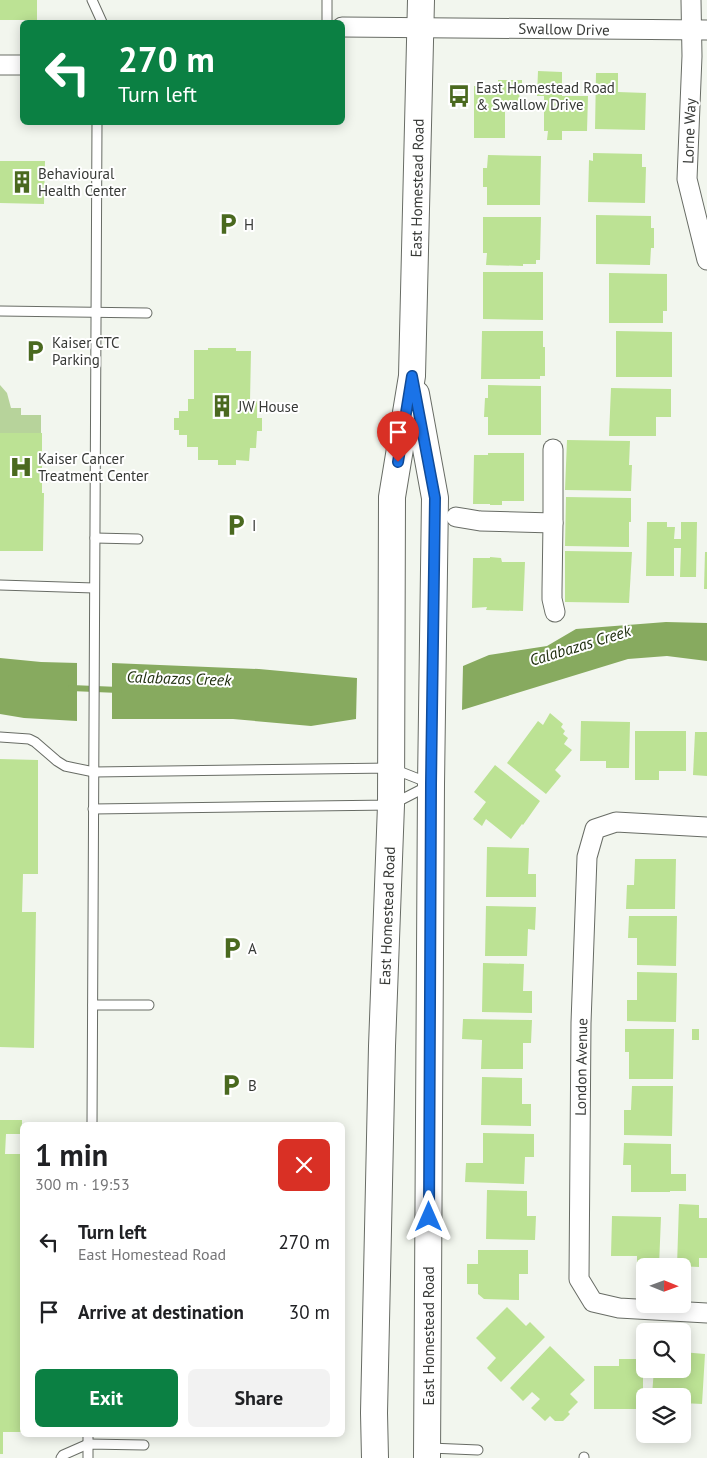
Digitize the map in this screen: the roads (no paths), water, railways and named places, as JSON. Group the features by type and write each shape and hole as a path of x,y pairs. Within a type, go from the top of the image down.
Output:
{"main road":[{"name":"East Homestead Road","path":"375,1458 374,1394 382,1056 391,805 392,497 412,376 421,0"},
{"name":"East Homestead Road","path":"412,376 435,498 431,784 427,1453"}],"street":[{"name":"Lorne Way","path":"691,0 699,30 692,56 687,179 707,260"},
{"name":"Swallow Drive","path":"345,28 699,30"},
{"path":"0,65 20,65"},
{"path":"553,449 552,590 555,612"},
{"path":"456,517 488,521 553,523"},
{"name":"London Avenue","path":"707,827 616,822 595,829 586,857 581,1023 579,1269 579,1279 593,1302 619,1308 707,1313"}],"lane":[{"path":"92,0 101,20"},
{"path":"327,20 328,0"},
{"path":"92,1122 97,125"},
{"path":"0,311 147,313"},
{"path":"95,538 138,539"},
{"path":"0,585 94,588"},
{"path":"0,737 29,739 65,766 94,772 391,768 431,784"},
{"path":"93,809 391,805 431,784"},
{"path":"93,1005 149,1005"},
{"path":"61,1458 88,1439 144,1445"},
{"path":"88,1439 88,1458"},
{"path":"427,1453 478,1450"}],"water":[{"path":"666,622 707,623 707,661 667,656 628,659 462,710 463,666 489,655 547,646 576,629"},
{"path":"0,658 78,663 77,721 24,718 0,714"},
{"path":"112,663 259,669 357,678 356,719 311,726 233,719 111,719"}],"waterway":[{"name":"Calabazas Creek","path":"71,688 119,690"}],"place":[{"name":"East Homestead Road & Swallow Drive","path":"459,96"},
{"name":"Behavioural Health Center","path":"22,182"},
{"name":"H","path":"228,224"},
{"name":"Kaiser CTC Parking","path":"35,351"},
{"name":"JW House","path":"222,406"},
{"name":"Kaiser Cancer Treatment Center","path":"21,467"},
{"name":"I","path":"236,525"},
{"name":"A","path":"232,948"},
{"name":"B","path":"231,1085"}]}
